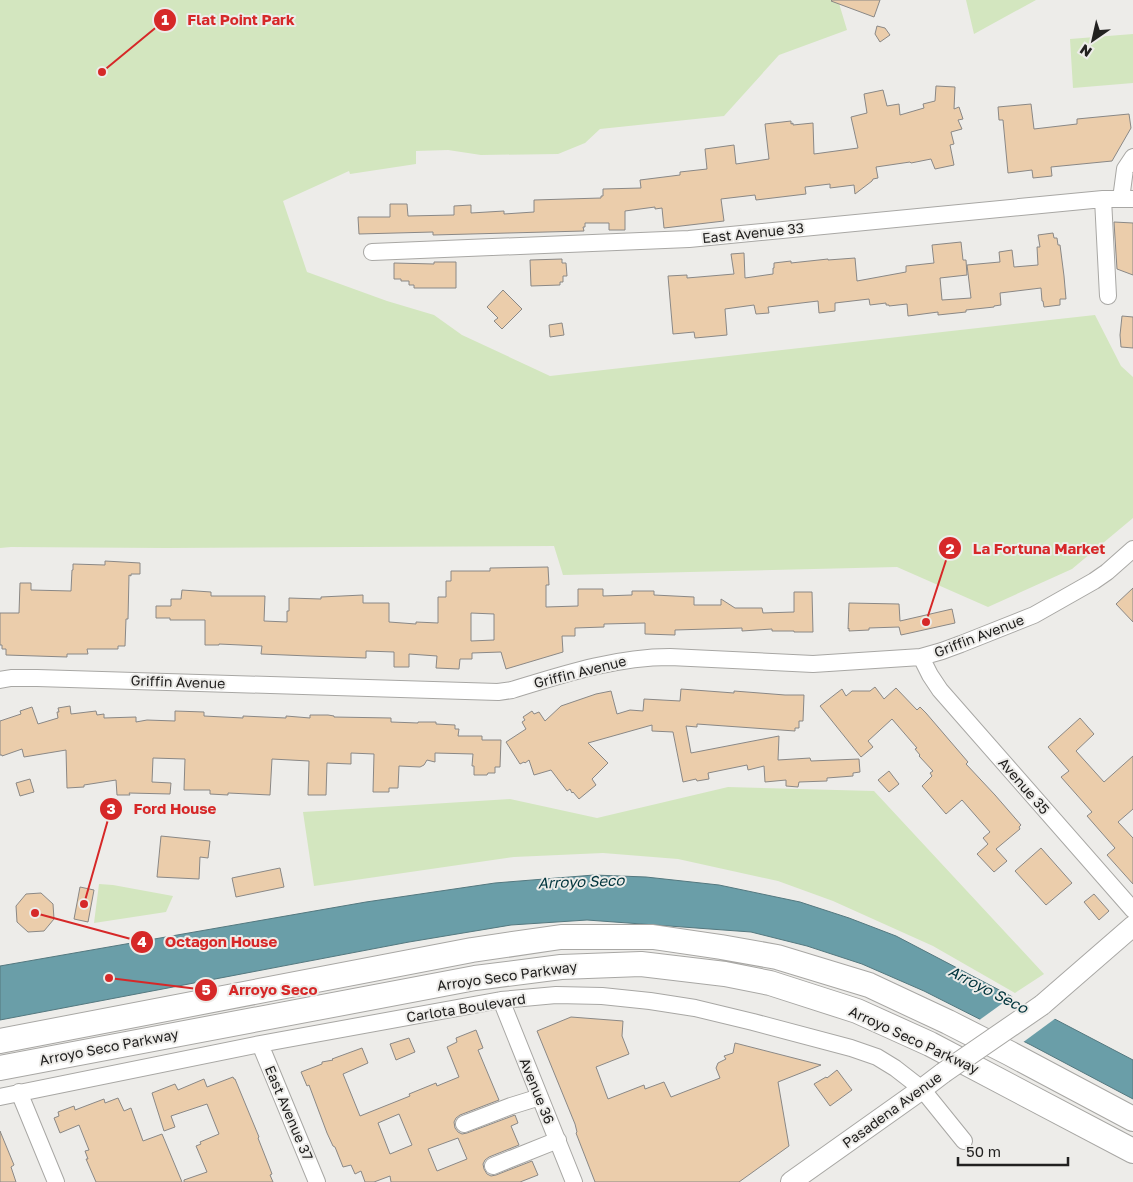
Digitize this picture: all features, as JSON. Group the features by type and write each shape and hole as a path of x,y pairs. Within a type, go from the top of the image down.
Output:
{"highway":[{"name":"Arroyo Seco Parkway","path":"0,1041 472,950 561,937 654,937 777,957 869,985 1008,1053 1133,1119"},
{"name":"Arroyo Seco Parkway","path":"0,1068 474,978 560,967 641,964 725,974 770,983 857,1011 930,1044 1133,1151"}],"main road":[{"name":"Pasadena Avenue","path":"792,1182 943,1073 1042,1005 1133,926"}],"street":[{"path":"1127,199 1126,169 1133,157"},
{"path":"1103,199 1108,296"},
{"name":"East Avenue 33","path":"372,252 689,239 1103,199 1127,199"},
{"name":"Griffin Avenue","path":"0,680 37,678 498,692 512,690 602,665 651,657 812,664 921,656 954,646 1034,615 1094,581 1133,549"},
{"name":"Avenue 35","path":"921,656 940,690 1133,910"},
{"name":"Carlota Boulevard","path":"0,1097 260,1044 501,1000 556,995 602,996 694,1008 824,1041 877,1057 922,1089 964,1142"},
{"name":"Avenue 36","path":"501,1000 574,1182"},
{"name":"East Avenue 37","path":"260,1044 318,1182"},
{"path":"19,1092 56,1182"},
{"path":"464,1124 540,1097"},
{"path":"493,1166 558,1140"}],"green space":[{"path":"0,0 838,0 847,30 779,55 724,116 600,129 585,143 558,154 481,155 448,150 416,151 416,164 350,174 349,171 283,201 307,272 387,301 434,315 462,335 550,376 1095,315 1121,366 1133,377 1133,518 1072,569 988,607 897,567 563,575 554,546 0,548"},
{"path":"966,0 1036,0 974,34"},
{"path":"1133,34 1133,83 1073,88 1070,39"},
{"path":"728,787 874,791 1044,974 1015,993 933,946 833,901 778,881 678,859 603,853 514,857 314,886 303,812 510,799 597,818"},
{"path":"99,884 173,896 166,912 94,923"}],"water":[{"name":"Arroyo Seco","path":"594,875 646,877 719,885 800,902 896,936 1133,1060 1133,1099 924,991 862,964 807,946 751,932 587,920 511,925 409,942 0,1020 0,966 366,902 495,883"}],"pier":[{"path":"1014,995 1056,1018 1022,1043 978,1021"}],"building":[{"path":"832,0 880,0 874,17"},
{"path":"877,26 885,28 890,35 880,42 875,34"},
{"path":"936,86 955,87 954,109 959,107 963,119 958,120 962,129 951,132 954,144 950,145 954,165 935,169 931,159 876,167 878,178 873,179 855,194 854,185 830,188 830,184 805,187 806,194 756,200 755,195 721,199 724,221 664,228 662,208 655,209 655,207 625,211 625,230 609,230 609,223 585,223 584,231 433,235 433,232 359,234 358,217 390,217 390,204 407,204 408,216 454,215 454,206 471,205 471,213 504,211 504,214 534,212 534,200 601,198 603,196 603,189 641,188 640,180 680,175 680,172 707,169 705,149 734,145 736,164 769,159 765,124 791,121 793,125 813,123 814,154 858,148 851,117 867,113 864,94 883,90 887,106 899,104 900,115 924,108 923,104 935,101"},
{"path":"1031,104 1034,129 1077,124 1077,119 1129,114 1131,128 1112,161 1051,167 1052,176 1033,178 1032,170 1008,173 1003,120 999,120 998,107"},
{"path":"1114,222 1133,223 1133,275 1117,269"},
{"path":"1053,233 1054,238 1057,238 1058,245 1060,245 1064,276 1066,299 1060,299 1060,305 1044,307 1041,288 1000,293 1001,305 994,307 938,315 938,312 908,316 907,304 889,306 886,303 870,305 869,299 835,303 835,311 819,313 818,301 768,307 769,313 756,314 754,305 725,309 727,335 695,338 694,332 673,334 668,276 687,275 687,278 734,274 731,254 744,253 745,278 773,274 774,263 855,258 857,281 906,272 906,266 934,263 932,245 961,242 963,260 966,260 967,275 940,278 942,300 971,298 967,265 1000,262 999,252 1012,250 1014,267 1038,265 1037,247 1040,247 1038,235"},
{"path":"562,259 562,263 566,263 567,276 563,276 563,282 560,282 560,285 531,286 530,260"},
{"path":"434,262 456,262 456,288 414,288 414,285 409,285 409,281 394,279 394,263 434,264"},
{"path":"503,290 522,309 502,329 494,321 498,318 487,307"},
{"path":"1122,316 1133,317 1133,348 1121,347"},
{"path":"562,323 564,335 550,337 549,325"},
{"path":"105,561 140,563 140,574 129,575 125,646 118,646 118,649 87,649 88,654 67,654 67,657 6,655 6,649 2,649 2,645 0,645 0,613 19,613 20,583 31,583 31,590 71,591 73,564 105,565"},
{"path":"548,567 549,585 546,585 546,607 578,606 578,589 603,589 603,596 632,595 632,591 654,591 654,595 694,597 694,605 721,605 721,599 735,608 762,608 763,613 794,612 794,592 812,592 813,632 772,631 772,629 742,631 742,628 675,630 675,635 645,634 645,623 604,624 604,627 575,628 575,636 562,636 563,652 506,669 501,652 472,653 472,659 460,659 459,669 436,668 437,656 409,654 409,667 394,667 394,652 366,651 366,658 309,656 261,654 262,646 205,645 205,620 156,618 156,606 171,606 171,599 181,599 182,590 211,592 211,596 265,596 264,621 287,622 289,598 321,599 321,597 363,595 363,603 389,603 389,622 438,623 438,597 446,597 446,581 451,581 451,571 490,571 490,568","holes":["471,613 494,614 494,640 471,641"]},
{"path":"1133,588 1133,622 1116,604"},
{"path":"849,603 899,604 900,621 952,609 955,623 901,635 899,627 849,631"},
{"path":"875,687 884,699 896,688 917,710 920,707 968,762 966,764 1021,825 1020,829 996,849 1007,861 994,872 977,854 988,844 983,838 990,832 962,800 946,814 922,786 932,776 930,773 933,771 919,756 915,749 917,748 892,719 868,741 873,747 861,757 820,706 842,689 846,696 852,691 870,691"},
{"path":"681,689 804,695 803,721 799,721 799,728 795,728 795,731 697,724 697,727 686,726 691,753 779,736 778,760 810,758 811,761 859,759 860,772 853,773 853,776 827,778 827,781 799,782 798,787 786,786 786,780 765,782 764,766 748,770 747,765 708,773 709,779 683,782 673,732 652,731 652,725 588,743 608,763 592,779 596,785 579,799 570,789 567,791 551,770 534,775 529,760 520,764 506,742 526,729 522,722 525,720 523,717 532,711 534,714 539,712 545,721 561,706 611,691 617,714 630,710 643,711 644,699 680,701"},
{"path":"70,706 71,714 96,711 97,715 104,714 104,718 136,717 136,722 147,720 175,721 175,711 204,712 204,716 243,718 243,716 286,718 286,716 310,718 310,715 328,715 334,717 391,718 391,722 436,722 436,724 455,725 455,729 459,729 458,736 482,736 482,740 501,740 500,767 495,767 495,773 474,775 474,766 472,766 473,754 435,753 435,762 427,760 420,767 399,766 398,788 389,788 389,792 373,792 374,754 351,753 351,764 327,763 326,795 308,795 309,761 272,759 270,795 228,793 228,795 210,794 210,790 184,790 185,759 153,758 152,782 171,783 170,794 129,793 130,795 117,795 116,780 84,785 84,787 67,788 66,750 24,757 22,749 0,755 0,721 21,714 20,711 32,707 38,724 58,718 58,708"},
{"path":"1080,718 1094,734 1076,751 1104,782 1133,756 1133,809 1118,822 1133,838 1133,884 1107,855 1115,848 1087,816 1092,812 1061,777 1069,771 1048,747"},
{"path":"889,771 899,784 889,792 878,780"},
{"path":"30,779 34,792 20,796 16,783"},
{"path":"161,836 210,841 208,858 200,857 199,879 157,877"},
{"path":"1041,848 1072,883 1046,905 1015,871"},
{"path":"280,868 284,887 236,897 232,878"},
{"path":"80,887 94,890 88,922 74,919"},
{"path":"41,893 53,904 54,919 44,931 28,932 17,922 16,906 26,894"},
{"path":"1094,894 1109,911 1099,920 1084,902"},
{"path":"571,1017 623,1021 622,1036 629,1054 596,1067 608,1099 644,1085 645,1089 664,1082 671,1097 720,1078 716,1068 718,1063 726,1059 724,1056 733,1053 735,1043 821,1065 778,1082 789,1146 739,1182 595,1182 576,1133 575,1124 537,1031"},
{"path":"476,1030 483,1048 478,1050 499,1100 460,1115 454,1122 455,1128 462,1134 467,1133 515,1115 518,1123 511,1126 519,1145 489,1157 483,1164 484,1169 491,1176 532,1161 538,1175 520,1182 391,1182 390,1176 374,1182 365,1182 361,1171 355,1174 351,1165 343,1167 327,1133 309,1085 307,1086 301,1072 322,1064 322,1062 333,1060 362,1048 368,1063 343,1074 360,1116 410,1096 409,1094 436,1083 437,1086 459,1077 447,1047 457,1042 456,1038","holes":["399,1114 412,1145 390,1154 378,1123","458,1138 467,1159 437,1171 428,1149"]},
{"path":"409,1038 415,1052 396,1060 390,1044"},
{"path":"837,1070 852,1090 830,1106 814,1084 827,1078"},
{"path":"233,1077 259,1137 273,1182 184,1182 184,1180 207,1172 196,1146 201,1144 200,1142 219,1134 207,1104 171,1116 175,1127 164,1131 152,1093 175,1084 178,1090 204,1079 207,1087"},
{"path":"118,1098 124,1111 131,1108 143,1141 162,1134 182,1182 96,1182 86,1159 88,1159 85,1151 89,1150 79,1125 60,1133 54,1118 59,1116 58,1112 74,1106 75,1110 104,1099 105,1103"},
{"path":"0,1131 14,1165 11,1167 16,1182 0,1182"}],"place":[{"name":"Flat Point Park","path":"102,72"},
{"name":"La Fortuna Market","path":"926,622"},
{"name":"Ford House","path":"84,904"},
{"name":"Octagon House","path":"35,913"},
{"name":"Arroyo Seco","path":"109,978"}]}
